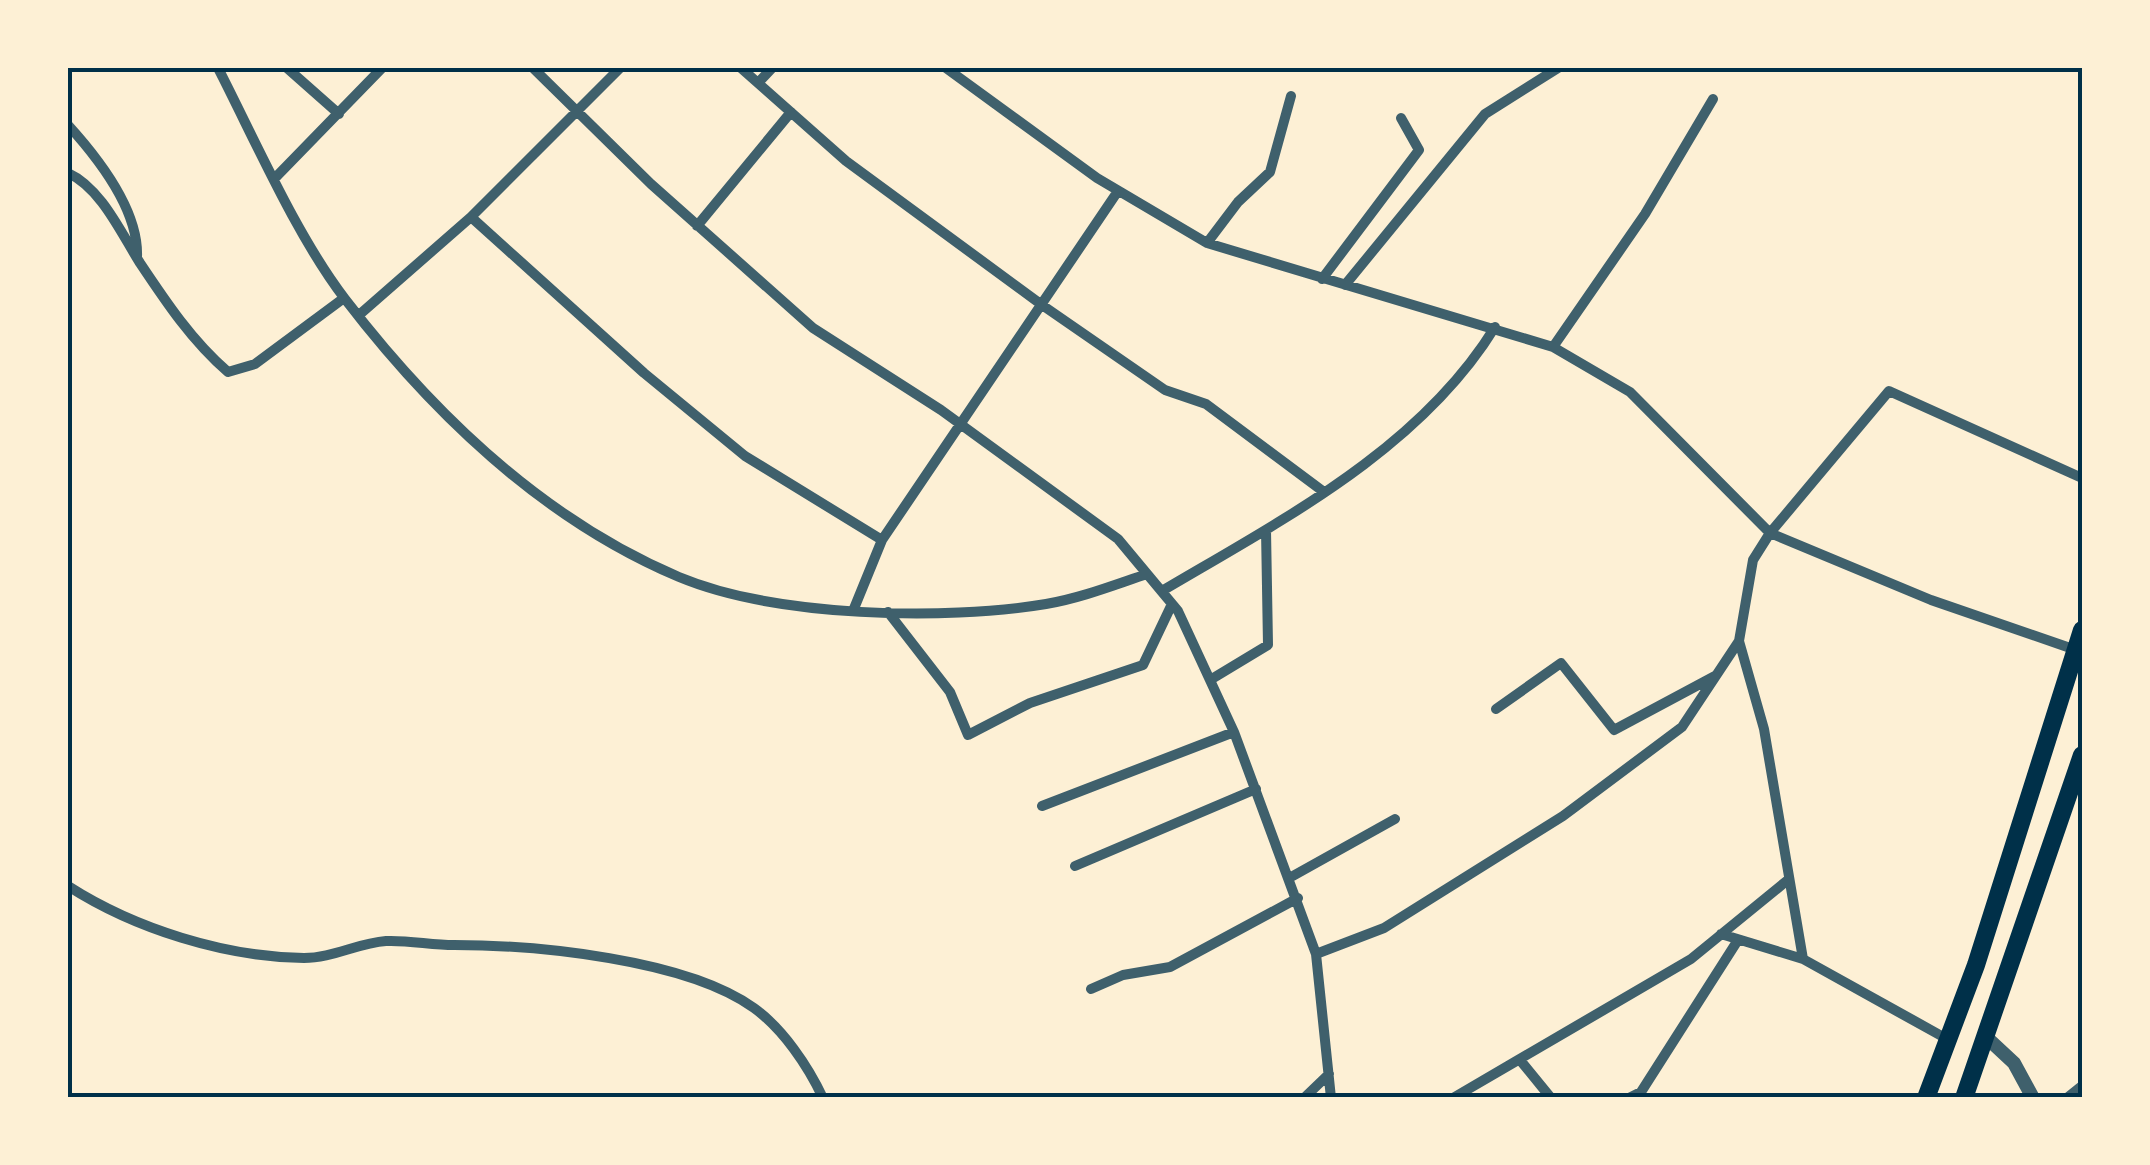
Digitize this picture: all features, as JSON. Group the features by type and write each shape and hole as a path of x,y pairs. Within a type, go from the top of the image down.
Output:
{"main road":[{"path":"1926,1098 1976,965 2082,630"},
{"path":"1964,1098 2082,755"}],"street":[{"path":"218,68 344,298 446,416 530,492 638,558 684,579 735,592 853,611 1043,605 1147,574"},
{"path":"287,68 339,114"},
{"path":"275,178 382,68"},
{"path":"534,68 697,226 813,328 962,425 1118,539 1172,604 1234,732 1298,898 1316,954 1331,1098"},
{"path":"359,314 472,217 620,68"},
{"path":"741,68 846,161 1042,304 1165,390 1206,404 1324,492"},
{"path":"758,83 772,68"},
{"path":"946,68 1118,190 1207,243 1553,347 1630,392 1770,533 1931,600 2076,650"},
{"path":"1345,285 1484,114 1558,68"},
{"path":"1207,243 1238,202 1270,172 1291,96"},
{"path":"1553,347 1645,214 1713,99"},
{"path":"697,226 791,112"},
{"path":"1322,279 1419,150 1401,118"},
{"path":"68,125 93,152 108,178 138,237 137,258"},
{"path":"68,173 90,192 124,234 179,320 228,372 255,364 344,298"},
{"path":"853,611 882,540 1118,190"},
{"path":"472,217 644,372 745,456 882,540"},
{"path":"1162,592 1324,492 1420,417 1473,362 1494,327"},
{"path":"1316,954 1384,928 1563,816 1682,727 1721,674 1739,641 1753,560 1770,533 1889,392 2082,478"},
{"path":"1210,680 1268,645 1266,530"},
{"path":"888,612 950,692 968,735 1030,703 1143,665 1172,604"},
{"path":"1739,641 1764,729 1804,959"},
{"path":"1496,708 1561,663 1614,730 1721,674"},
{"path":"1042,806 1234,732"},
{"path":"1075,866 1256,789"},
{"path":"1291,877 1395,819"},
{"path":"1453,1098 1691,959 1790,878"},
{"path":"68,886 141,922 204,944 253,953 307,958 382,941 488,943 658,968 753,1007 782,1035 823,1098"},
{"path":"1091,989 1123,975 1170,967 1298,898"},
{"path":"1721,934 1804,959 1947,1039"},
{"path":"1630,1098 1641,1092 1738,940"},
{"path":"1985,1036 2014,1062 2033,1098"},
{"path":"1520,1060 1551,1098"},
{"path":"1304,1098 1329,1074"},
{"path":"2067,1098 2082,1086"}]}
